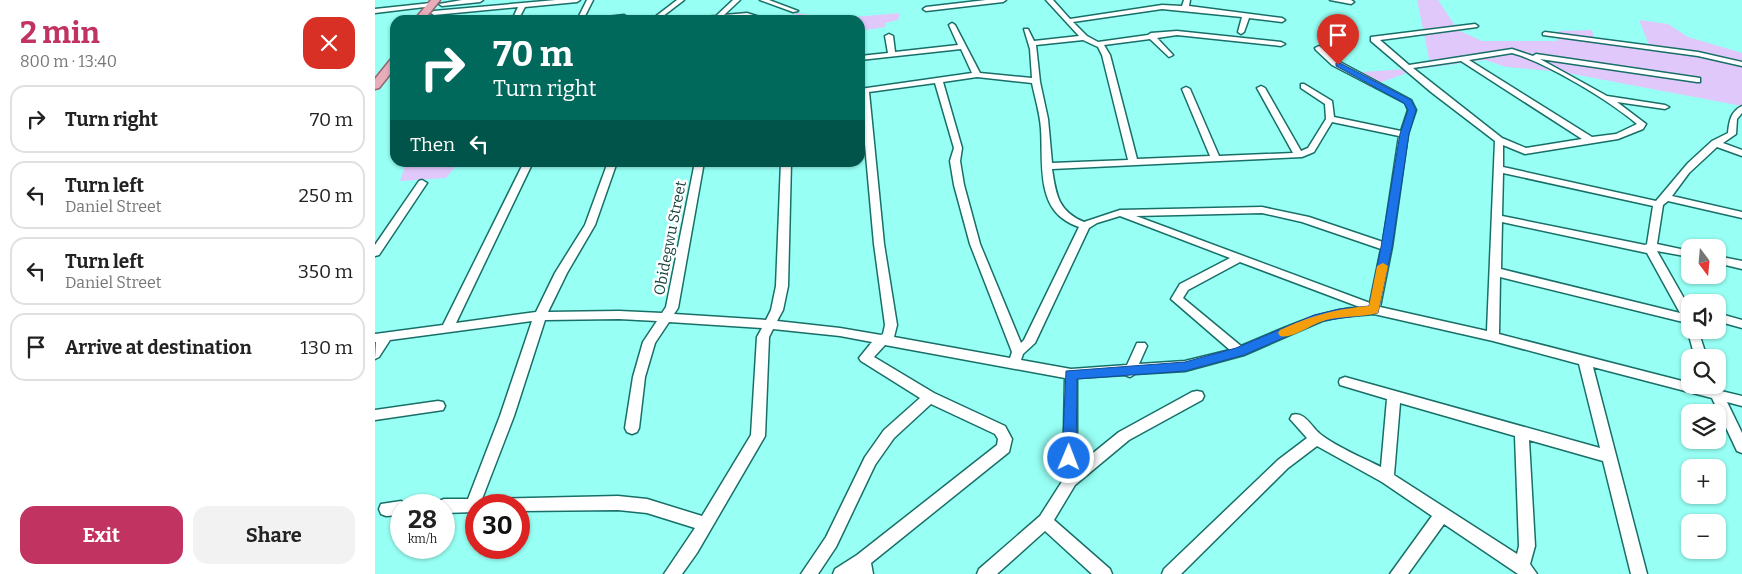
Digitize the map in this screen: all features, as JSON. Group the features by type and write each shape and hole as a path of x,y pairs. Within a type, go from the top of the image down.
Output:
{"main road":[{"path":"426,15 436,7"},
{"path":"376,70 390,54"},
{"path":"375,86 390,68"}],"street":[{"path":"436,7 480,0"},
{"path":"375,11 436,7 523,5 577,0"},
{"path":"582,15 590,0"},
{"path":"661,15 681,0"},
{"path":"720,15 737,0"},
{"path":"763,0 795,11"},
{"path":"926,9 1003,0"},
{"path":"1049,0 1084,38 1103,49 1133,162"},
{"path":"1185,8 1187,0"},
{"path":"1333,0 1351,2"},
{"path":"518,15 523,5"},
{"path":"1069,21 1162,6 1282,20"},
{"path":"1241,32 1246,16"},
{"path":"952,25 977,75"},
{"path":"1475,26 1375,38 1375,40 1434,90 1499,140 1525,150 1618,136 1642,126 1637,119 1529,55"},
{"path":"1026,30 1033,43 1036,81 1044,120 1047,166 1054,199 1061,212 1071,220 1085,226"},
{"path":"1096,44 1151,35 1192,33 1281,44"},
{"path":"1545,34 1698,54 1742,64"},
{"path":"1151,35 1169,55"},
{"path":"889,36 892,54"},
{"path":"1033,43 1084,38"},
{"path":"865,57 962,46"},
{"path":"1319,48 1335,63 1408,102 1412,110 1405,134 1387,247 1374,310"},
{"path":"1409,67 1515,51 1529,55 1697,80"},
{"path":"1463,59 1590,140"},
{"path":"865,91 977,75 1036,81"},
{"path":"938,80 958,148 955,161 959,185 975,244 1016,357"},
{"path":"1047,166 1299,155 1311,150 1330,119 1329,103 1304,86"},
{"path":"1261,88 1299,155"},
{"path":"1186,89 1215,158"},
{"path":"1600,97 1665,106"},
{"path":"1681,304 1651,248 1662,201 1681,176 1715,143 1731,134 1733,119 1742,108"},
{"path":"841,574 864,567 1004,448 1005,439 1001,430 929,397 865,358 881,339 889,336 891,325 879,244 865,118"},
{"path":"1330,119 1405,134"},
{"path":"1493,337 1499,140"},
{"path":"1715,143 1742,153"},
{"path":"448,327 527,167"},
{"path":"477,494 507,416 540,316 561,273 590,225 611,167"},
{"name":"Obidegwu Street","path":"632,428 639,377 649,342 671,308 685,247 699,167"},
{"path":"672,574 691,548 758,436 763,337 768,324 777,310 781,286 786,167"},
{"path":"1498,169 1742,215"},
{"path":"375,252 423,183"},
{"path":"1016,357 1029,343 1085,226 1097,220 1120,214 1262,210 1305,219 1387,247"},
{"path":"1120,214 1240,257 1361,303 1374,310 1493,337 1585,362 1681,383"},
{"path":"1497,218 1681,253"},
{"path":"1240,257 1184,287 1177,299 1240,352"},
{"path":"1726,261 1742,265"},
{"path":"1495,272 1681,317"},
{"path":"375,354 381,337 540,316 590,314 768,324 840,332 1016,357 1071,374 1130,372 1185,366 1240,352 1319,318 1339,313 1374,310"},
{"path":"1726,320 1742,324"},
{"path":"1130,372 1141,346"},
{"path":"1585,362 1639,574"},
{"path":"1070,481 1071,374"},
{"path":"1345,382 1610,457"},
{"path":"1716,394 1742,446"},
{"path":"1724,394 1742,401"},
{"path":"985,574 1045,521 1070,481 1124,436 1197,396"},
{"path":"809,574 831,542 869,461 889,434 929,397"},
{"path":"1387,478 1394,397"},
{"path":"375,415 437,406"},
{"path":"1297,419 1316,439 1387,478 1525,570 1527,546 1522,433"},
{"path":"1170,574 1283,464 1316,439"},
{"path":"530,504 618,503 647,506 704,524"},
{"path":"385,509 390,509"},
{"path":"1398,574 1443,514"},
{"path":"1045,521 1104,574"}],"shaded area":[{"path":"1417,0 1438,0 1458,30 1482,41 1558,41 1558,31 1592,30 1595,40 1637,46 1649,45 1639,20 1668,24 1688,37 1742,53 1742,106 1562,72 1506,67 1485,60 1418,69 1368,87 1366,84 1371,78 1362,72 1405,69 1430,63"},
{"path":"900,13 898,20 885,23 885,27 865,30 865,16"},
{"path":"404,167 455,167 446,178 400,181"}],"slow traffic":[{"path":"1284,333 1319,318 1339,313 1374,310 1383,266"}],"route":[{"path":"1069,458 1071,374 1130,372 1185,366 1240,352 1319,318 1339,313 1374,310 1387,247 1405,134 1412,110 1408,102 1368,79 1338,65"}]}
